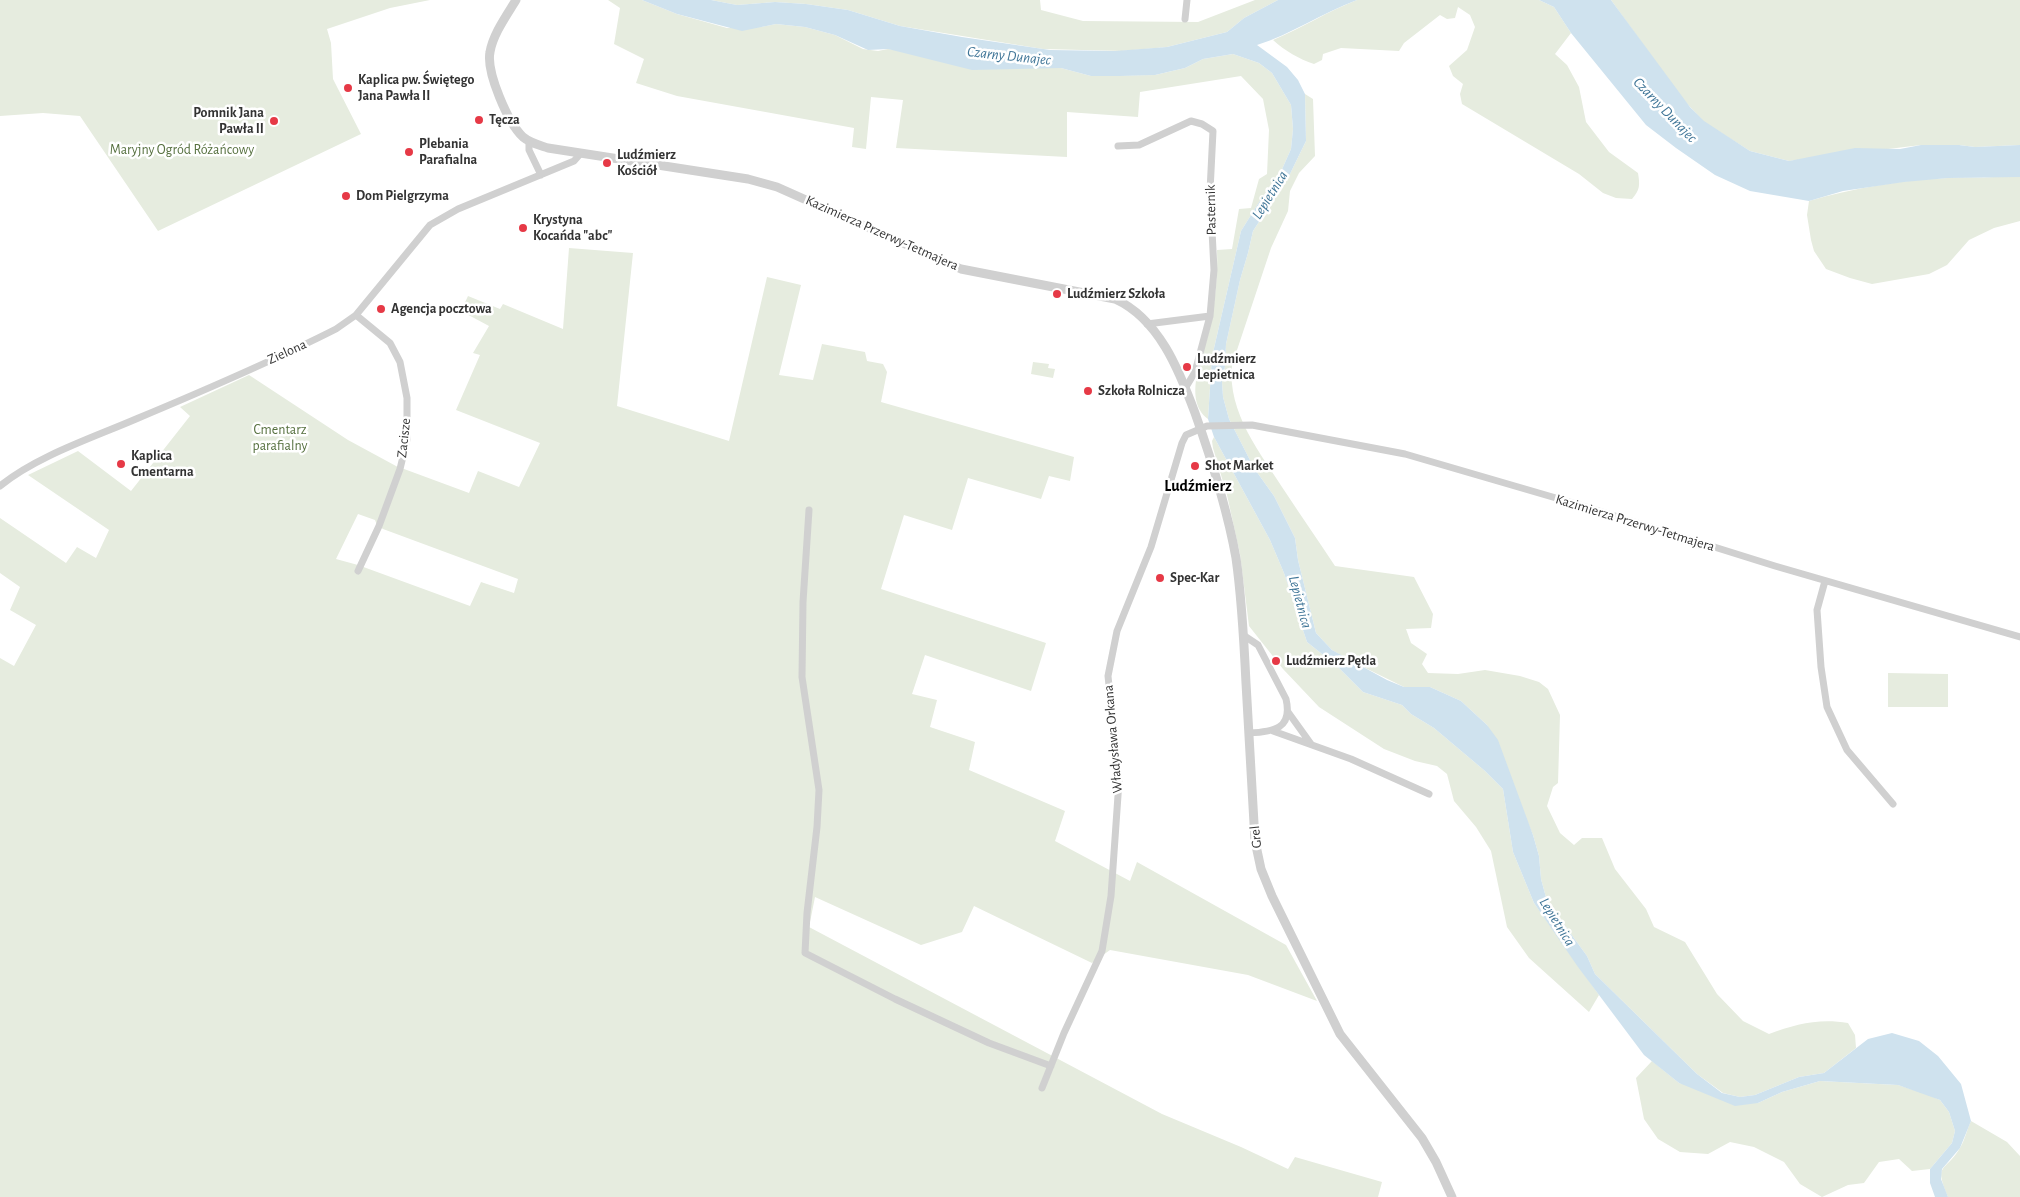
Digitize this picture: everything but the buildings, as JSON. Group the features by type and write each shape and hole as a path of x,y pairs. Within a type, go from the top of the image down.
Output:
{"street":[{"path":"516,0 493,41 489,57 494,80 510,119 529,141 529,150 541,175"},
{"path":"1185,18 1187,0"},
{"name":"Pasternik","path":"1118,146 1139,145 1191,121 1213,131 1210,191 1214,270 1210,316 1195,372 1186,387"},
{"name":"Kazimierza Przerwy-Tetmajera","path":"529,141 548,148 748,179 777,187 961,269 983,275 1110,297 1128,305 1147,324 1174,360 1204,428 1246,425 1263,426 1405,454 2020,638"},
{"name":"Zielona","path":"0,486 15,474 82,442 302,346 336,329 356,315 430,226 458,209 574,161 581,153"},
{"name":"Zacisze","path":"356,315 390,343 400,362 407,407 407,440 400,469 380,526 358,571"},
{"path":"1147,324 1210,316"},
{"name":"Grel","path":"1204,428 1230,530 1240,587 1255,841 1261,869 1272,896 1340,1034 1422,1138 1436,1162 1452,1197"},
{"name":"Władysława Orkana","path":"1042,1088 1064,1033 1102,951 1111,896 1119,781 1108,676 1117,631 1150,547 1182,443 1186,435 1204,428"},
{"path":"809,510 803,602 802,677 819,790 805,953 895,999 989,1043 1051,1066"},
{"path":"1825,581 1816,610 1827,707 1847,750 1894,804"},
{"path":"1243,635 1258,645 1286,699 1288,712 1312,744"},
{"path":"1273,731 1282,725 1288,712"},
{"path":"1249,733 1273,731 1312,744 1429,794"}],"green space":[{"name":"Maryjny Ogród Różańcowy","path":"0,0 430,0 390,8 327,29 331,43 333,79 361,134 158,231 80,116 43,113 0,116"},
{"path":"608,0 642,0 677,14 727,28 761,27 776,24 805,27 835,35 863,49 878,51 888,49 1039,68 1061,68 1091,76 1155,75 1185,68 1203,59 1233,54 1259,63 1272,73 1291,105 1293,129 1291,149 1279,176 1261,199 1241,231 1212,357 1208,419 1200,410 1196,400 1195,388 1210,327 1217,279 1217,250 1232,249 1239,209 1251,208 1259,179 1267,174 1269,130 1263,99 1241,76 1140,92 1138,117 1067,112 1067,157 896,148 903,100 871,97 866,149 852,147 854,128 677,96 636,83 644,59 614,44 620,8"},
{"path":"711,0 1040,0 1041,10 1083,21 1198,22 1255,0 1278,0 1244,18 1227,32 1167,47 1122,51 1043,49 900,26 848,10 775,2 737,5"},
{"path":"1357,0 1539,0 1554,7 1571,33 1555,54 1567,65 1579,87 1586,122 1609,152 1638,173 1639,187 1635,196 1632,199 1616,198 1603,193 1579,174 1462,104 1460,94 1463,84 1453,76 1449,66 1467,50 1475,27 1470,15 1458,7 1455,18 1447,19 1440,15 1404,43 1399,51 1341,48 1323,54 1322,60 1314,64 1292,54 1273,40"},
{"path":"1611,0 2020,0 2020,145 1975,147 1921,145 1789,161 1750,151 1704,122 1681,97"},
{"path":"1305,94 1313,99 1315,156 1299,173 1290,191 1288,211 1271,248 1232,365 1232,383 1235,400 1248,432 1266,463 1335,566 1414,577 1433,614 1431,628 1406,629 1411,643 1427,654 1422,664 1428,673 1458,674 1485,670 1520,676 1539,682 1548,689 1560,715 1558,783 1553,787 1547,806 1560,833 1574,845 1582,838 1602,838 1615,869 1646,909 1654,927 1685,942 1717,994 1743,1021 1769,1034 1808,1023 1827,1021 1848,1023 1855,1035 1856,1048 1824,1073 1799,1077 1755,1095 1740,1097 1723,1093 1697,1074 1595,974 1587,956 1547,901 1541,879 1539,856 1533,835 1487,725 1461,701 1430,687 1404,687 1332,650 1316,633 1298,560 1295,538 1274,496 1254,468 1229,419 1223,397 1222,382 1226,344 1253,231 1288,178 1306,141"},
{"path":"2020,177 2020,221 1994,228 1969,240 1947,265 1929,274 1872,284 1826,269 1814,251 1807,215 1809,201 1843,192 1930,179"},
{"name":"Cmentarz parafialny","path":"569,248 633,253 617,406 729,441 767,277 801,285 779,375 813,380 822,344 865,352 867,361 883,364 887,372 881,402 1074,457 1070,481 1049,476 1041,499 968,478 952,530 904,515 881,589 1046,643 1031,691 925,655 912,694 937,700 930,727 975,742 969,770 1065,811 1055,841 1130,881 1137,862 1286,945 1317,1001 1248,975 1110,950 1092,963 974,906 962,932 921,945 815,897 809,927 1162,1114 1288,1169 1295,1157 1382,1182 1378,1197 0,1197 0,658 14,666 36,625 10,610 20,587 0,573 0,518 66,563 77,547 96,558 109,530 28,475 78,451 131,491 190,416 180,407 249,375 348,440 396,466 469,493 478,471 519,487 540,443 456,410 480,355 473,353 489,326 461,311 468,296 500,309 503,304 563,329","holes":["358,514 375,520 377,525 383,529 518,579 514,593 481,582 470,606 358,565 336,559"]},
{"path":"1033,362 1049,364 1048,368 1055,369 1053,378 1031,374"},
{"path":"1214,437 1270,540 1284,573 1307,642 1337,666 1363,692 1402,705 1411,714 1434,728 1485,771 1503,789 1513,852 1534,903 1599,995 1589,1012 1529,958 1507,927 1491,851 1476,827 1454,801 1447,774 1437,766 1415,761 1384,749 1319,707 1283,669 1249,626 1240,554 1227,495 1213,448 1212,441"},
{"path":"1888,673 1948,674 1948,707 1888,707"},
{"path":"1652,1061 1679,1083 1758,1103 1782,1092 1820,1081 1898,1085 1940,1100 1949,1112 1955,1131 1952,1143 1930,1169 1912,1171 1899,1159 1879,1162 1864,1183 1848,1185 1822,1197 1800,1184 1784,1162 1754,1147 1730,1142 1708,1154 1680,1152 1658,1139 1644,1119 1636,1078"},
{"path":"1971,1121 2007,1142 2020,1156 2020,1197 1948,1197 1941,1173 1960,1148"}],"water":[{"path":"642,0 711,0 737,5 775,2 806,4 848,10 900,26 962,37 1050,50 1115,51 1167,47 1227,32 1244,18 1278,0 1357,0 1257,45 1287,67 1298,80 1305,94 1306,141 1288,178 1253,231 1226,344 1222,382 1223,397 1229,419 1254,468 1274,496 1295,538 1298,560 1316,633 1332,650 1387,680 1404,687 1430,687 1461,701 1487,725 1498,740 1533,835 1539,856 1541,879 1547,901 1587,956 1595,974 1697,1074 1722,1093 1740,1097 1755,1095 1799,1077 1824,1073 1868,1039 1892,1033 1919,1041 1938,1056 1961,1084 1971,1121 1960,1148 1942,1169 1941,1179 1948,1197 1935,1197 1930,1183 1930,1169 1952,1143 1955,1131 1949,1112 1940,1100 1898,1085 1820,1081 1782,1092 1758,1103 1735,1106 1679,1083 1644,1055 1578,967 1534,903 1513,852 1503,789 1485,771 1434,728 1411,714 1402,705 1363,692 1337,666 1307,642 1284,573 1270,540 1214,437 1208,419 1212,357 1241,231 1261,199 1279,176 1291,149 1293,129 1291,105 1272,73 1259,63 1233,54 1203,59 1185,68 1155,75 1091,76 1061,68 972,70 888,49 868,50 835,35 805,27 776,24 742,31 677,14"},
{"name":"Czarny Dunajec","path":"1539,0 1611,0 1690,107 1704,121 1750,151 1789,161 1855,148 1900,149 1921,145 1975,147 2020,145 2020,177 1948,178 1904,182 1843,191 1809,201 1750,191 1715,175 1646,125 1571,33 1554,7"}],"place":[{"name":"Kaplica pw. Świętego Jana Pawła II","path":"348,88"},
{"name":"Tęcza","path":"479,120"},
{"name":"Pomnik Jana Pawła II","path":"274,121"},
{"name":"Plebania Parafialna","path":"409,152"},
{"name":"Ludźmierz Kościół","path":"607,163"},
{"name":"Dom Pielgrzyma","path":"346,196"},
{"name":"Krystyna Kocańda \"abc\"","path":"523,228"},
{"name":"Ludźmierz Szkoła","path":"1057,294"},
{"name":"Agencja pocztowa","path":"381,309"},
{"name":"Ludźmierz Lepietnica","path":"1187,367"},
{"name":"Szkoła Rolnicza","path":"1088,391"},
{"name":"Kaplica Cmentarna","path":"121,464"},
{"name":"Shot Market","path":"1195,466"},
{"name":"Spec-Kar","path":"1160,578"},
{"name":"Ludźmierz Pętla","path":"1276,661"}],"district":[{"name":"Ludźmierz","path":"1198,486"}],"water label":[{"name":"Lepietnica","path":"1270,195"},
{"name":"Lepietnica","path":"1300,602"},
{"name":"Lepietnica","path":"1557,922"}]}
